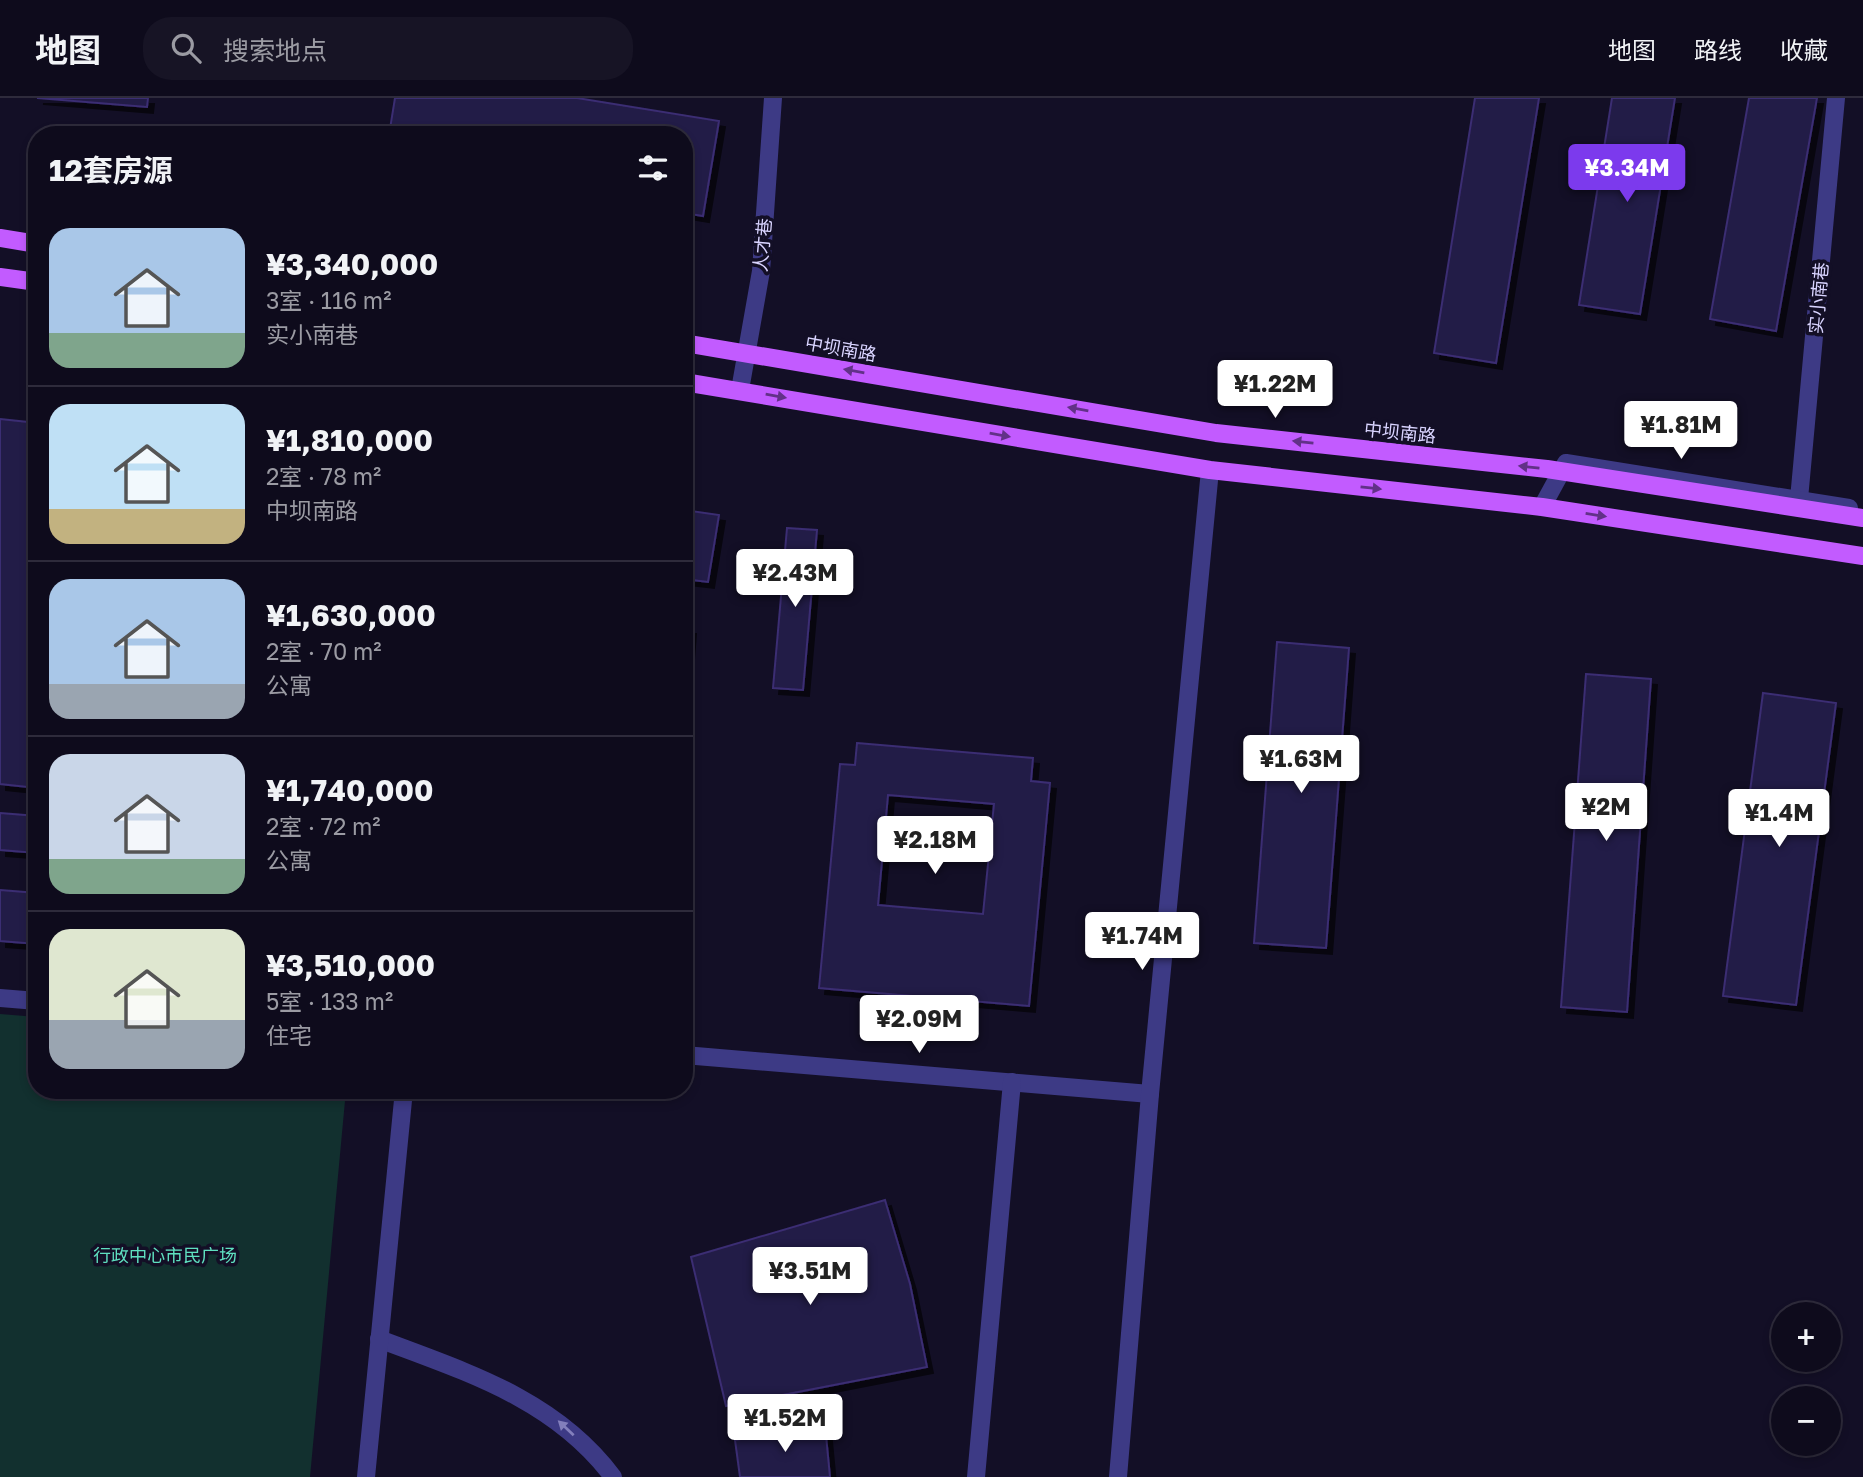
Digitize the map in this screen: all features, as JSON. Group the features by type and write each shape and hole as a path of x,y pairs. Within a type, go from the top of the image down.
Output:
{"main road":[{"path":"0,239 28,243"},
{"path":"0,277 28,281"},
{"name":"中坝南路","path":"693,345 1216,433 1547,470 1863,518"},
{"path":"693,383 1210,470 1542,507 1863,556"}],"street":[{"name":"人才巷","path":"740,390 761,271 773,98"},
{"name":"实小南巷","path":"1799,499 1836,98"},
{"path":"1542,507 1566,463 1863,510"},
{"path":"1118,1477 1150,1094 1210,470"},
{"path":"0,998 28,1000"},
{"path":"693,1056 1150,1094"},
{"path":"976,1477 1012,1082"},
{"path":"366,1477 403,1099"},
{"path":"379,1339 490,1381 556,1418 600,1459 613,1477"}],"green space":[{"name":"行政中心市民广场","path":"0,1014 28,1016 28,1099 345,1099 310,1477 0,1477"}],"building":[{"path":"37,98 148,98 147,107"},
{"path":"395,98 577,98 719,121 703,216 693,214 693,126 390,126"},
{"path":"1475,98 1539,98 1496,363 1434,353"},
{"path":"1612,98 1675,98 1640,314 1579,305"},
{"path":"1749,98 1817,98 1776,331 1710,319"},
{"path":"0,419 28,422 28,787 0,784"},
{"path":"693,511 719,515 708,582 693,580"},
{"path":"787,528 817,530 803,690 773,688"},
{"path":"1277,642 1349,648 1326,948 1254,943"},
{"path":"1586,674 1651,679 1627,1012 1561,1007"},
{"path":"1763,693 1836,703 1796,1005 1723,996"},
{"path":"857,743 1033,758 1031,781 1050,783 1029,1006 819,988 840,764 855,765","holes":["888,795 994,804 983,914 878,905"]},
{"path":"0,813 28,815 28,852 0,850"},
{"path":"0,890 28,892 28,943 0,941"},
{"path":"885,1200 910,1284 927,1367 726,1406 691,1257"},
{"path":"825,1425 830,1477 740,1477 735,1440"}]}
